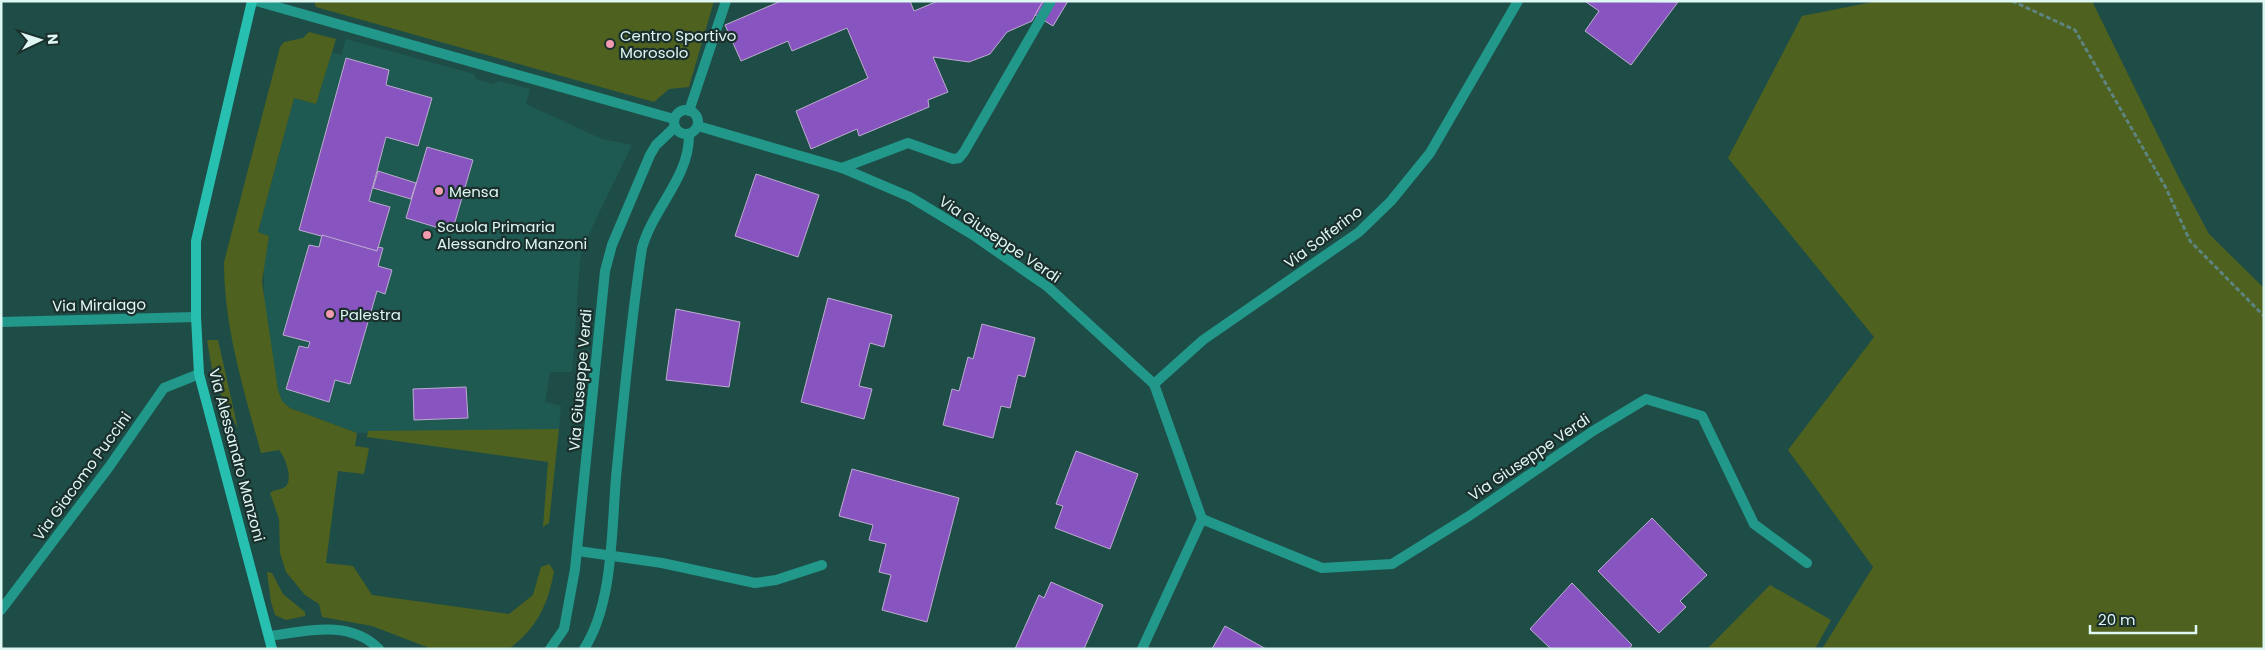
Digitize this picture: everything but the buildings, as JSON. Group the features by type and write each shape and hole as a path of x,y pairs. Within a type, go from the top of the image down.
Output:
{"street":[{"name":"Via Alessandro Manzoni","path":"252,1 196,241 196,317 199,374 272,649"},
{"path":"256,1 675,123 681,133 689,134"},
{"path":"584,649 596,626 607,577 622,413 640,265 647,232 657,217 684,164 689,147 689,134 698,126 698,118 689,111 726,1"},
{"path":"842,168 908,143 953,159 958,158 964,152 1051,1"},
{"name":"Via Solferino","path":"1154,384 1203,340 1360,232 1391,201 1430,153 1518,1"},
{"name":"Via Giuseppe Verdi","path":"550,649 564,629 578,551 608,258 650,155 682,111 689,111"},
{"name":"Via Giuseppe Verdi","path":"698,126 842,168 910,197 973,235 1048,287 1154,384 1202,519 1322,568 1392,564 1469,516 1593,430 1646,399 1702,416 1754,524 1807,562"},
{"name":"Via Miralago","path":"1,322 196,317"},
{"name":"Via Giacomo Puccini","path":"1,610 109,467 164,388 199,374"},
{"path":"1142,649 1202,519"},
{"path":"578,551 662,563 756,583 776,580 822,565"},
{"path":"270,636 314,630 348,631 366,637 379,649"}],"path":[{"path":"2012,1 2075,30 2166,188 2190,241 2264,316"}],"shaded area":[{"name":"Scuola Primaria Alessandro Manzoni","path":"346,39 474,74 476,79 493,84 499,81 530,89 526,104 602,139 632,145 583,246 580,261 572,372 550,372 545,402 561,406 559,429 357,433 290,408 282,401 278,390 264,305 264,265 269,237 258,232 294,98 316,104 331,52 341,55"}],"green space":[{"name":"Centro Sportivo Morosolo","path":"314,1 714,1 689,87 669,89 654,102 316,7"},
{"path":"1878,1 2092,1 2178,176 2209,234 2264,288 2264,649 1822,649 1873,567 1788,450 1874,337 1728,158 1802,16"},
{"path":"309,32 336,39 316,104 294,98 258,232 269,236 262,282 278,390 282,401 290,408 357,433 355,446 369,448 364,474 338,471 326,563 353,566 372,595 509,614 533,595 541,567 549,564 554,571 545,605 527,633 509,649 432,649 372,626 322,617 319,604 305,595 286,572 280,553 279,519 270,493 288,484 288,468 279,450 261,453 231,335 227,311 224,262 280,47 284,42 303,38"},
{"path":"207,340 218,340 238,429 214,381"},
{"path":"559,429 549,523 543,527 548,462 367,437 368,431"},
{"path":"267,572 272,573 283,594 305,612 305,616 286,620 275,615 271,602"},
{"path":"1770,585 1831,620 1815,649 1707,649"}],"place":[{"name":"Centro Sportivo Morosolo","path":"610,44"},
{"name":"Mensa","path":"439,191"},
{"name":"Scuola Primaria Alessandro Manzoni","path":"427,235"},
{"name":"Palestra","path":"330,314"}]}
